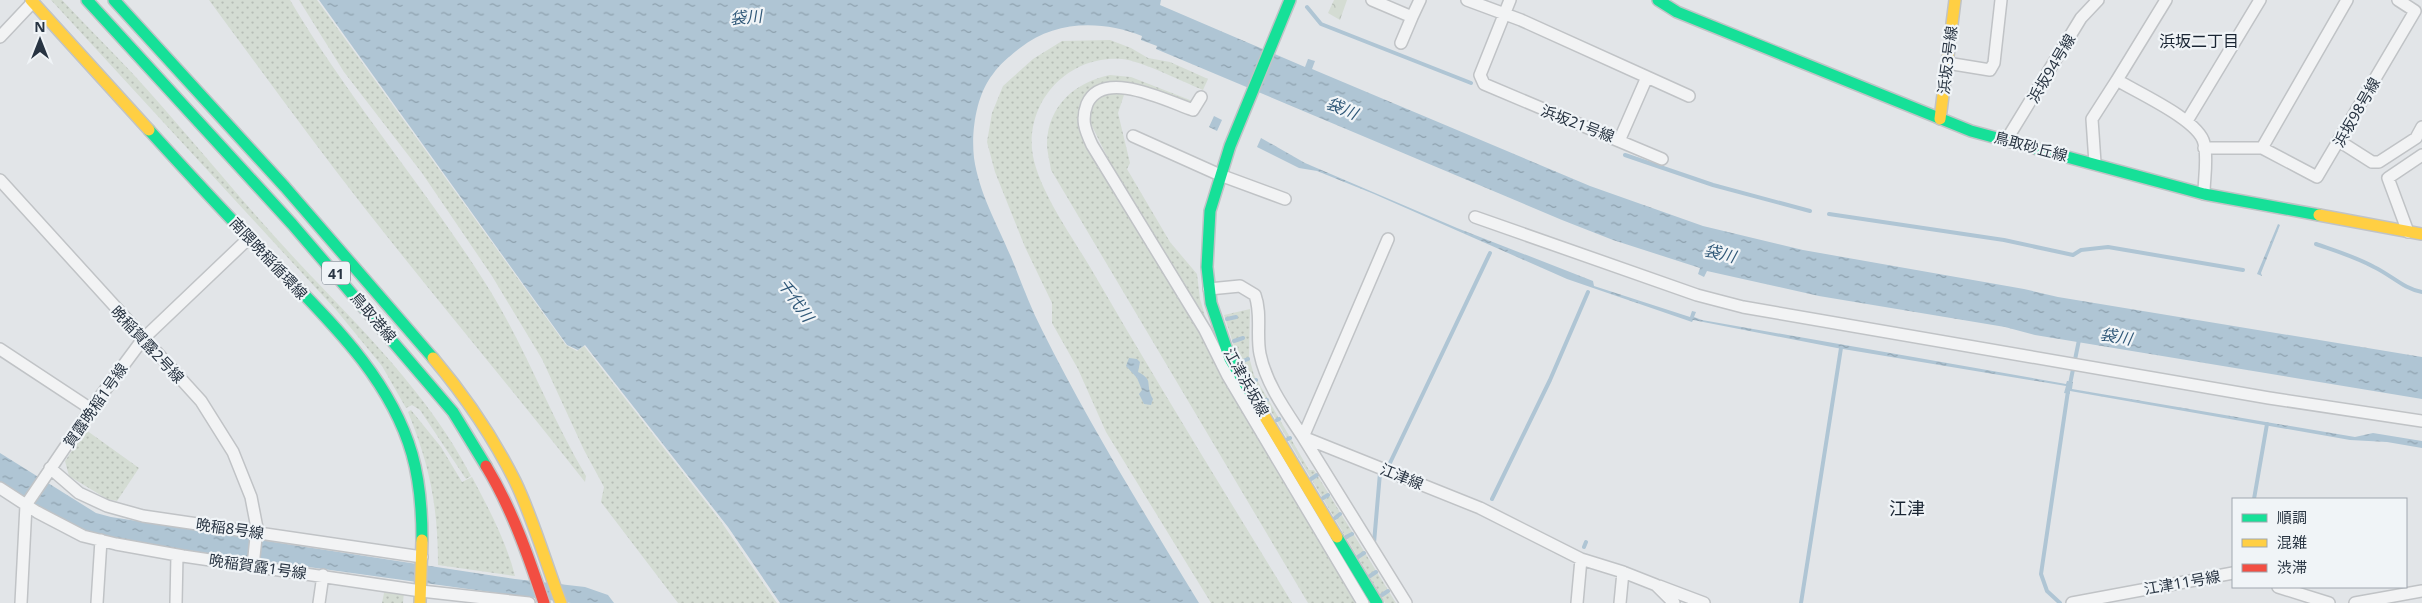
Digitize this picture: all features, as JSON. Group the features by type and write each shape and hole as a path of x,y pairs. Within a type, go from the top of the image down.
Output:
{"main road":[{"name":"鳥取港線","path":"87,0 292,224 406,354 453,412 501,491 523,542 544,602"},
{"name":"鳥取港線","path":"114,0 285,187 455,384 492,438 516,483 554,580 561,603"},
{"name":"江津浜坂線","path":"1290,0 1278,35 1230,146 1210,211 1207,267 1211,303 1230,359 1377,603"},
{"name":"鳥取砂丘線","path":"1658,0 1677,12 1971,132 2095,163 2204,194 2422,234"},
{"name":"浜坂3号線","path":"1940,119 1954,0"},
{"name":"南隈晩稲循環線","path":"32,1 249,238 352,345 380,385 405,436 417,483 422,559 421,589"},
{"path":"420,603 421,589"}],"street":[{"path":"1372,0 1412,17"},
{"path":"1401,43 1420,0"},
{"path":"1466,0 1506,14 1689,96"},
{"name":"浜坂21号線","path":"1510,0 1506,14 1480,74 1484,84 1619,141 1647,77"},
{"path":"1947,64 1990,70 1994,64 2002,0"},
{"name":"浜坂94号線","path":"2007,140 2081,18 2098,0"},
{"path":"2095,163 2092,119 2166,0"},
{"path":"2187,121 2260,0"},
{"path":"2262,148 2347,0"},
{"name":"浜坂98号線","path":"2204,148 2262,148 2317,177 2418,13 2398,0"},
{"path":"0,37 32,1"},
{"path":"2117,80 2187,121 2199,131 2204,148 2204,194"},
{"path":"1201,97 1193,110 1130,89 1113,86 1099,90 1090,98 1084,111 1084,126 1092,145 1204,330 1228,376 1363,603"},
{"path":"2339,141 2372,162 2379,162 2416,138 2422,128"},
{"path":"1133,136 1220,175 1285,199"},
{"path":"1619,141 1662,159"},
{"path":"2408,232 2388,178 2422,156"},
{"name":"晩稲賀露2号線","path":"0,180 201,401 233,452 251,497 257,535 254,564"},
{"path":"1475,217 1697,295 1742,307 2269,398 2422,421"},
{"name":"賀露晩稲1号線","path":"27,503 91,409 143,339 249,238"},
{"path":"1303,437 1388,239"},
{"path":"1209,288 1240,286 1255,295 1259,314 1258,343 1264,369 1284,409 1406,603"},
{"path":"0,349 91,409"},
{"name":"江津線","path":"1303,437 1480,508 1581,559 1656,585 1674,603"},
{"name":"晩稲8号線","path":"47,473 79,493 107,506 142,516 422,559"},
{"name":"晩稲賀露1号線","path":"0,488 83,536 101,540 177,555 529,603"},
{"path":"21,603 27,503"},
{"path":"97,603 101,540"},
{"path":"176,603 177,555"},
{"path":"1577,603 1581,559"},
{"path":"1620,603 1622,572"},
{"name":"江津11号線","path":"2072,603 2232,573"},
{"path":"319,603 323,575"},
{"path":"1656,585 1704,603"},
{"path":"2281,588 2329,603"},
{"path":"2355,603 2422,591"}],"green space":[{"path":"51,0 62,0 124,65 277,239 392,363 435,417 471,476 466,479 420,410 412,405 406,408 382,366 337,311"},
{"path":"209,0 290,0 336,72 461,245 484,281 524,353 572,452 586,476 585,482 363,206"},
{"path":"299,0 317,0 566,345 577,351 584,346 720,520 777,603 678,603 601,502 604,487 584,450 542,359 492,276 422,173 344,72"},
{"path":"1334,0 1347,0 1340,20 1328,13"},
{"path":"1110,40 1131,48 1148,58 1170,62 1208,79 1203,90 1151,68 1122,59 1103,60 1085,64 1070,72 1056,83 1045,97 1037,113 1033,130 1032,149 1035,163 1047,194 1064,225 1292,603 1211,603 1106,432 1078,369 1052,323 1052,303 1025,247 995,172 987,142 992,113 1003,86 1033,59 1062,41"},
{"path":"1110,75 1131,77 1195,102 1192,107 1131,85 1106,83 1096,86 1090,91 1085,98 1080,112 1238,403 1356,603 1308,603 1051,170 1047,143 1052,118 1058,107 1075,90 1086,83"},
{"path":"1125,92 1118,113 1130,163 1127,169 1170,242 1197,274 1200,299 1209,330 1123,189 1089,120 1094,101 1101,93"},
{"path":"1250,309 1249,357 1254,375 1309,470 1314,470 1396,603 1385,603 1234,346 1224,315"},
{"path":"411,410 441,447 462,482 472,477 502,538 515,576 438,565 438,544 431,487 422,451 408,412"},
{"path":"86,430 139,468 117,501 107,499 69,476 65,461"},
{"path":"385,588 404,591 403,603 382,603"}],"water":[{"path":"319,0 1161,0 1160,5 1305,67 1308,59 1315,61 1312,69 1590,186 1703,226 1803,250 2024,289 2058,297 2422,357 2422,399 2035,335 2005,327 1819,296 1707,271 1704,277 1698,274 1700,268 1613,240 1562,220 1156,49 1157,46 1141,40 1142,36 1111,27 1079,26 1048,32 1034,39 1009,57 993,74 982,92 976,114 973,148 976,171 989,208 1030,303 1060,365 1118,468 1199,603 780,603 728,527 585,345 578,350 567,345"},
{"path":"1214,116 1222,120 1217,131 1209,127"},
{"path":"1261,138 1305,163 1457,228 1593,281 1594,286 1690,317 1692,311 1696,312 1694,317 1702,320 2066,384 2067,381 2073,382 2072,389 2355,437 2373,433 2422,441 2422,448 2387,442 2350,440 2070,391 2070,394 2064,393 2066,386 1837,348 1693,320 1692,322 1567,279 1374,194 1317,171 1299,168 1257,147"},
{"path":"2278,224 2280,225 2261,273 2262,276 2257,274"},
{"path":"1129,358 1137,359 1140,362 1138,372 1148,380 1150,394 1153,399 1151,405 1144,404 1139,394 1142,390 1137,378 1126,366"},
{"path":"0,453 96,513 111,517 515,579 585,587 608,595 614,603 571,603 133,543 88,533 46,511 0,481"}],"waterway":[{"path":"1307,7 1321,24 1471,83"},
{"path":"1625,155 1713,185 1810,211"},
{"path":"1829,214 2004,240 2073,255 2081,250 2108,247 2243,270"},
{"path":"2316,244 2360,260 2403,285 2422,292"},
{"path":"1389,465 1490,253"},
{"path":"1492,499 1550,380 1588,292"},
{"path":"1227,319 1236,317"},
{"path":"1234,341 1243,338"},
{"path":"2070,384 2079,340"},
{"path":"1801,603 1841,348"},
{"path":"1243,361 1248,359"},
{"path":"2060,603 2047,591 2041,574 2068,391"},
{"path":"2254,498 2267,424"},
{"path":"1374,543 1380,473"},
{"path":"1311,479 1317,475"},
{"path":"1323,498 1328,495"},
{"path":"1335,518 1340,514"},
{"path":"1346,537 1352,534"},
{"path":"1584,547 1586,542"},
{"path":"1358,557 1364,553"},
{"path":"1370,576 1376,572"},
{"path":"1382,595 1388,591"}],"traffic: fast":[{"path":"87,0 292,224 453,412 486,466"},
{"path":"114,0 285,187 433,358"},
{"path":"1256,402 1230,359 1211,303 1207,267 1210,211 1230,146 1290,0"},
{"path":"1658,0 1677,12 1971,131 2204,194 2319,215"},
{"path":"149,130 332,324 371,372 388,398 412,454 420,497 422,540"},
{"path":"1337,537 1377,603"}],"traffic: slow":[{"path":"31,0 149,130"},
{"path":"1940,119 1955,0"},
{"path":"2319,215 2422,234"},
{"path":"433,358 478,417 515,481 528,510 561,603"},
{"path":"1256,402 1337,537"},
{"path":"420,603 422,540"}],"traffic: jam":[{"path":"486,466 512,516 544,603"}],"district":[{"name":"浜坂二丁目","path":"2199,41"},
{"name":"江津","path":"1907,508"}],"water label":[{"name":"袋川","path":"746,17"},
{"name":"袋川","path":"1342,108"},
{"name":"袋川","path":"1720,253"},
{"name":"千代川","path":"796,300"},
{"name":"袋川","path":"2116,336"}]}
